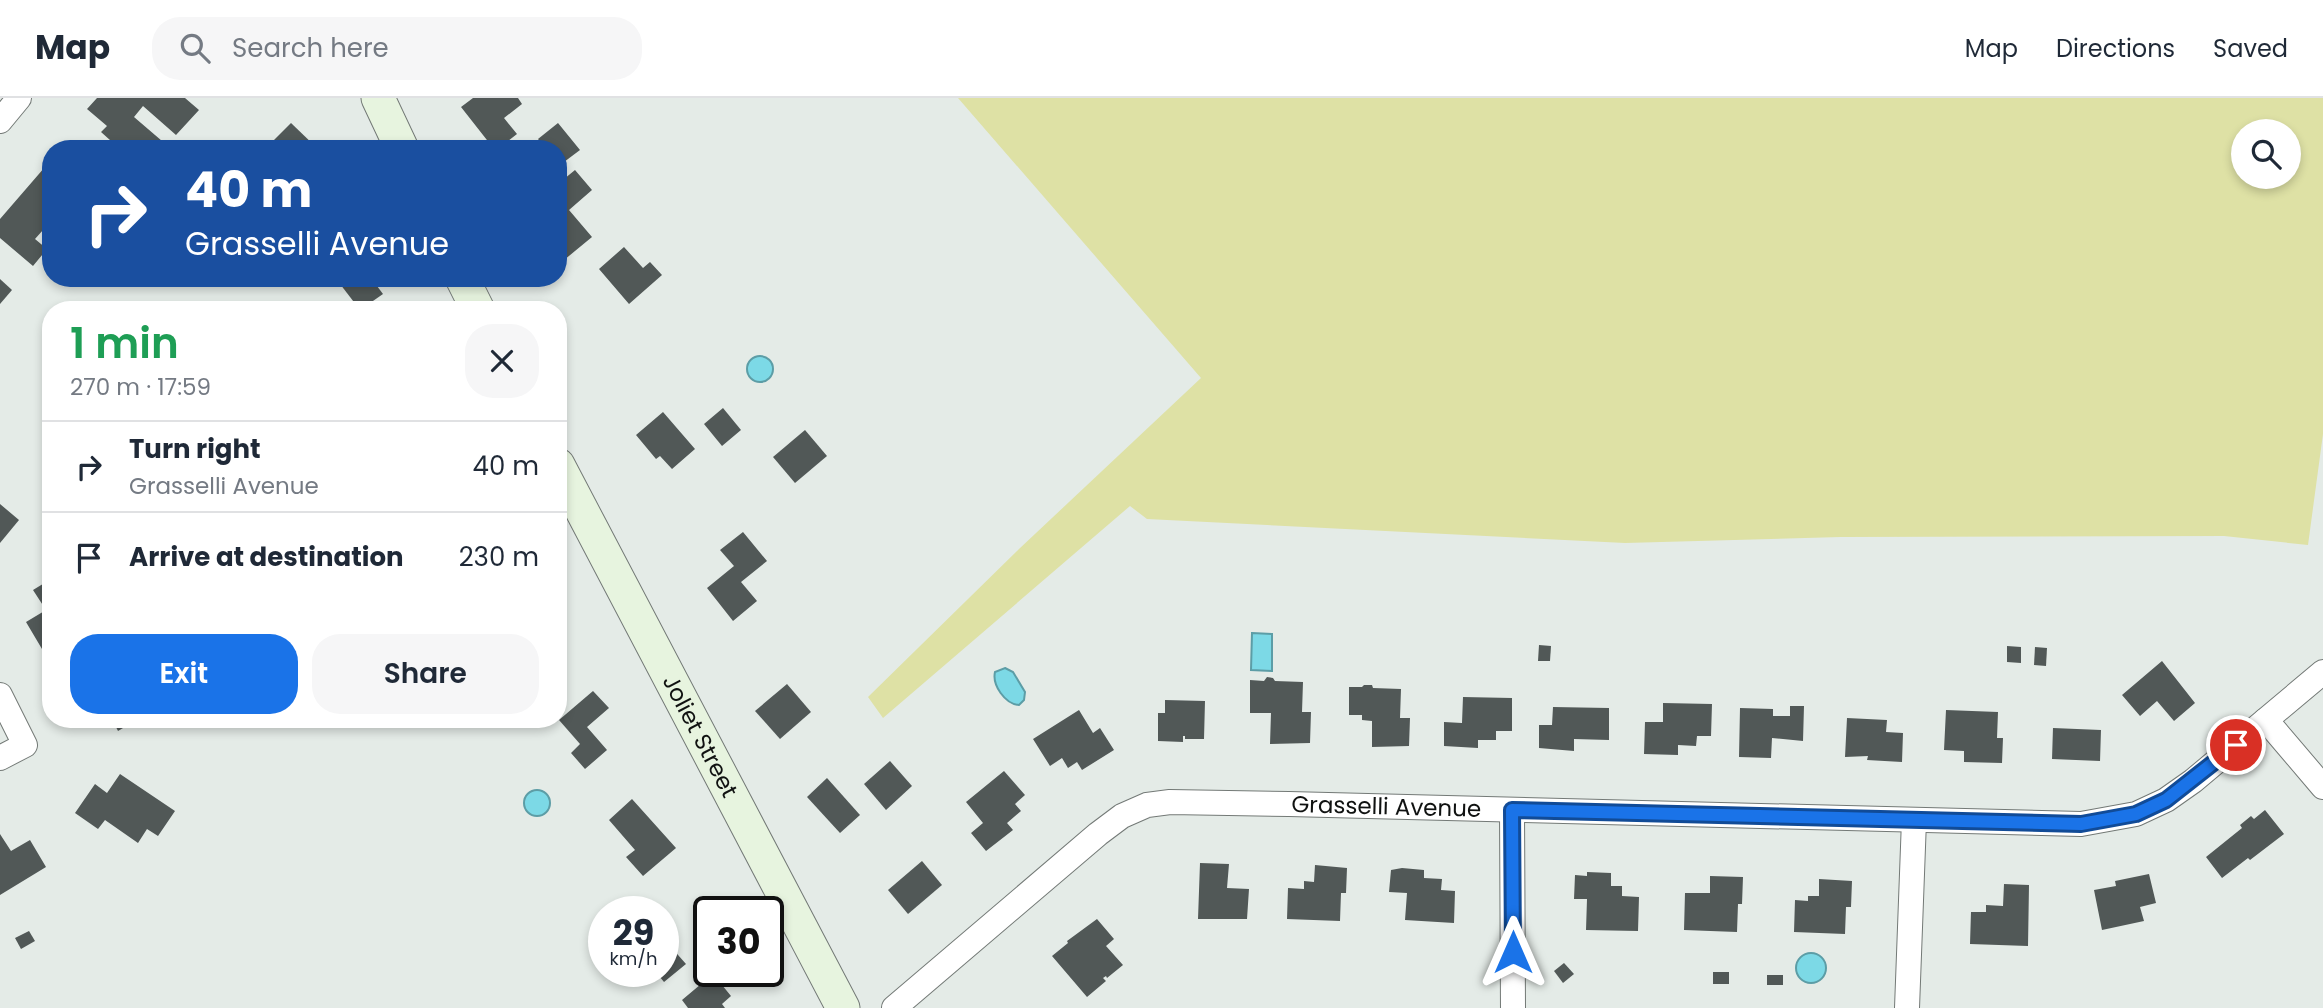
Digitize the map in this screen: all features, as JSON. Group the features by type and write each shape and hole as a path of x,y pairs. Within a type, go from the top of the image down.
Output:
{"street":[{"path":"0,121 19,98"},
{"path":"378,98 398,140"},
{"name":"Joliet Street","path":"567,482 843,1008"},
{"name":"Grasselli Avenue","path":"894,1008 1098,834 1122,816 1147,805 1170,802 2081,824 2136,814 2166,800 2323,673"},
{"path":"0,695 25,745 0,758"},
{"path":"2266,720 2323,787"},
{"path":"1512,810 1513,1008"},
{"path":"1907,1008 1913,820"}],"green space":[{"path":"958,98 2323,98 2323,434 2308,545 2224,536 1841,537 1625,543 1147,519 1130,506 883,718 868,697 1019,549 1201,378"}],"water":[{"path":"760,356 769,360 773,369 769,378 760,382 751,378 747,369 751,360"},
{"path":"1252,633 1272,634 1272,671 1251,670"},
{"path":"1005,668 1013,672 1025,692 1024,700 1019,705 1004,698 998,688 995,672"},
{"path":"537,790 546,794 550,803 546,812 537,816 528,812 524,803 528,794"},
{"path":"1811,953 1822,957 1826,968 1822,979 1811,983 1800,979 1796,968 1800,957"}],"building":[{"path":"97,98 185,98 199,110 176,135 143,106 134,117 161,140 110,140 101,132 107,126 87,109"},
{"path":"473,98 518,98 522,104 504,118 517,134 509,140 487,140 461,107"},
{"path":"291,123 309,140 274,140"},
{"path":"558,123 580,150 567,160 567,140 538,139"},
{"path":"42,170 42,231 35,239 42,245 42,255 33,266 0,238 0,219"},
{"path":"575,170 592,190 569,210 592,237 567,258 567,177"},
{"path":"624,247 643,268 650,262 662,275 629,304 599,269"},
{"path":"0,279 12,290 0,304"},
{"path":"342,287 378,287 383,294 373,301 353,301"},
{"path":"723,408 741,430 722,446 704,424"},
{"path":"663,412 695,449 672,469 660,456 656,459 636,435"},
{"path":"805,430 827,456 795,483 773,457"},
{"path":"0,504 19,520 0,543"},
{"path":"743,532 767,561 741,582 757,601 733,621 707,588 734,566 720,550"},
{"path":"42,584 42,604 33,590"},
{"path":"42,612 42,649 26,622"},
{"path":"1539,645 1551,646 1550,661 1538,661"},
{"path":"2007,646 2021,647 2021,663 2007,662"},
{"path":"2035,647 2047,648 2046,666 2034,665"},
{"path":"2162,661 2195,703 2174,721 2157,701 2140,716 2122,695"},
{"path":"1267,677 1275,681 1303,682 1302,712 1311,712 1310,743 1270,744 1271,713 1250,713 1250,680 1264,681"},
{"path":"787,684 811,712 780,739 755,711"},
{"path":"1364,685 1401,689 1400,718 1410,718 1409,746 1372,747 1372,721 1362,720 1362,715 1349,715 1349,687"},
{"path":"593,691 609,708 587,727 607,750 585,769 571,753 580,744 566,728 567,713"},
{"path":"1463,697 1512,698 1512,731 1496,731 1496,740 1478,740 1478,748 1444,746 1444,722 1462,723"},
{"path":"1165,700 1205,701 1204,739 1185,739 1183,736 1183,742 1158,741 1158,713 1165,713"},
{"path":"1663,703 1712,704 1711,736 1697,736 1696,746 1678,745 1678,755 1644,754 1645,722 1663,722"},
{"path":"1790,706 1804,706 1803,741 1772,738 1771,758 1739,757 1740,708 1773,709 1773,716 1790,716"},
{"path":"1553,707 1609,708 1609,740 1574,739 1574,751 1539,748 1539,725 1552,725"},
{"path":"1079,710 1093,733 1100,728 1114,750 1082,770 1077,762 1068,768 1062,758 1050,766 1033,739"},
{"path":"1946,710 1998,712 1997,738 2003,738 2002,763 1964,762 1964,751 1944,750"},
{"path":"1847,718 1887,720 1886,732 1903,733 1902,762 1867,760 1868,756 1845,757"},
{"path":"2053,728 2101,730 2100,761 2052,759"},
{"path":"890,761 912,786 886,810 864,784"},
{"path":"1004,771 1025,795 1015,804 1021,811 1007,823 1013,830 986,851 971,833 983,823 966,802"},
{"path":"120,774 175,811 158,836 147,829 138,843 105,820 98,829 75,813 95,784 107,793"},
{"path":"827,778 860,815 840,833 807,797"},
{"path":"632,799 676,848 643,876 626,857 635,850 609,820"},
{"path":"2265,810 2284,834 2222,878 2206,857 2242,828 2240,825 2251,816 2254,819"},
{"path":"0,834 11,851 30,840 46,867 0,895"},
{"path":"922,861 942,885 908,914 888,890"},
{"path":"1200,863 1229,864 1227,888 1249,889 1247,919 1198,919"},
{"path":"1315,865 1347,868 1346,893 1341,893 1340,921 1287,919 1288,888 1304,889 1304,881 1314,882"},
{"path":"1391,870 1424,870 1424,878 1442,879 1441,890 1455,891 1454,923 1405,920 1407,893 1389,892"},
{"path":"1587,872 1611,873 1611,886 1622,886 1622,896 1639,897 1638,931 1586,930 1587,899 1574,899 1575,875 1587,876"},
{"path":"2149,874 2156,903 2140,907 2144,921 2102,930 2094,890 2116,886 2115,881"},
{"path":"1710,876 1743,877 1737,932 1684,930 1685,893 1710,893"},
{"path":"1819,879 1852,881 1851,907 1846,907 1845,934 1794,932 1795,900 1808,901 1808,896 1819,896"},
{"path":"2004,884 2029,885 2028,946 1970,944 1971,912 1986,912 1986,905 2003,906"},
{"path":"1097,919 1114,939 1106,946 1123,965 1107,978 1103,978 1106,981 1087,997 1052,956"},
{"path":"29,931 35,941 21,949 15,938"},
{"path":"679,956 686,964 679,970"},
{"path":"1564,963 1574,974 1563,983 1554,971"},
{"path":"1713,972 1729,972 1729,984 1713,984"},
{"path":"1767,975 1783,975 1783,985 1767,985"},
{"path":"698,987 724,987 731,996 722,1004 725,1008 688,1008 682,1000"}],"route":[{"path":"1513,952 1512,810 2081,824 2136,814 2166,800 2236,745"}]}
